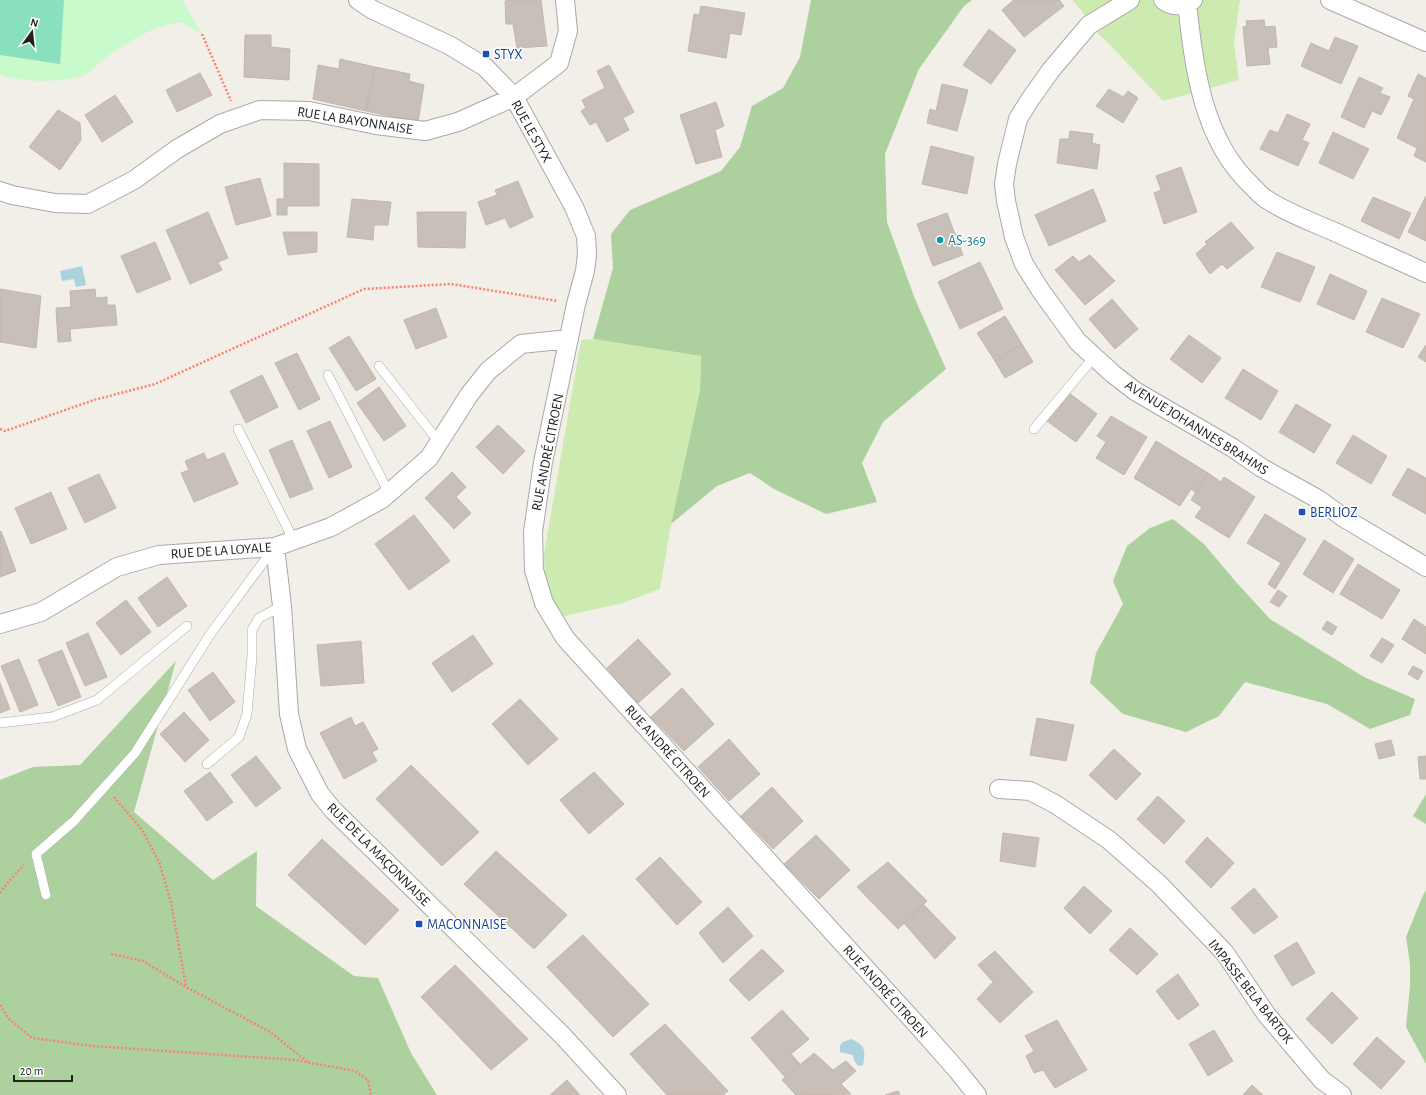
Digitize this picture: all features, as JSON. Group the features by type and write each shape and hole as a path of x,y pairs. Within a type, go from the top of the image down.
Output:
{"street":[{"name":"RUE LE STYX","path":"358,0 373,10 449,45 479,63 485,67 514,97 574,207 586,236 587,254 585,271 576,304 569,339"},
{"name":"RUE LA BAYONNAISE","path":"0,191 12,195 54,203 88,204 134,180 177,149 220,124 260,110 309,111 376,125 425,131 458,122 514,97 559,63 568,31 565,0"},
{"name":"AVENUE JOHANNES BRAHMS","path":"1130,0 1089,25 1056,64 1018,119 1004,184 1006,201 1014,236 1024,264 1040,291 1078,342 1135,391 1233,448 1262,468 1318,499 1344,518 1426,567"},
{"path":"1163,0 1173,5 1180,6 1190,2 1191,39 1200,88 1210,124 1227,156 1241,176 1266,199 1297,216 1426,273"},
{"path":"1330,0 1426,42"},
{"name":"RUE DE LA LOYALE","path":"0,624 41,612 117,567 159,555 275,547 331,527 382,499 429,458 469,395 488,371 521,344 569,339"},
{"name":"RUE ANDRÉ CITROEN","path":"569,339 543,462 532,532 534,570 544,603 565,638 919,1027 977,1095"},
{"name":"RUE DE LA MAÇONNAISE","path":"275,547 282,606 289,714 297,749 320,794 333,810 563,1036 617,1095"},
{"name":"IMPASSE BELA BARTOK","path":"999,789 1030,791 1055,804 1109,840 1160,884 1225,953 1266,1014 1322,1080 1342,1095"}],"lane":[{"path":"1034,429 1094,357"},
{"path":"379,366 439,442"},
{"path":"328,375 389,493"},
{"path":"238,429 294,541"},
{"path":"46,895 36,854 74,821 135,753 211,633 275,547"},
{"path":"207,764 239,737 247,714 252,656 252,630 259,618 282,606"},
{"path":"0,723 52,717 97,700 187,626"}],"path":[{"path":"202,34 238,118"},
{"path":"0,429 5,431 94,400 155,384 364,289 451,284 576,304"},
{"path":"105,786 142,830 159,862 171,902 186,987"},
{"path":"0,893 10,880 36,854"},
{"path":"111,954 143,961 186,987 270,1032 308,1063"},
{"path":"0,1005 9,1019 32,1038 93,1046 296,1060 355,1071 368,1080 371,1095"}],"green space":[{"path":"0,0 182,0 202,34 180,22 159,28 140,36 122,46 82,76 52,81 18,79 0,75"},
{"path":"0,0 64,0 60,64 0,55"},
{"path":"811,0 972,0 964,6 919,69 885,154 887,222 915,299 946,369 883,422 862,463 877,502 826,514 774,489 750,473 717,486 671,524 700,390 701,356 593,339 613,268 611,234 630,210 721,171 740,147 752,106 783,88 800,57"},
{"path":"1072,0 1240,0 1234,43 1239,80 1163,101 1089,25 1082,11"},
{"path":"593,339 701,356 700,390 671,524 660,589 620,604 558,618 545,583 544,554 581,340"},
{"path":"1173,519 1204,544 1270,619 1364,677 1415,699 1410,715 1370,729 1327,704 1245,682 1219,716 1186,732 1123,714 1090,683 1096,653 1123,604 1113,581 1127,546 1150,528"},
{"path":"176,661 134,812 213,880 257,851 256,906 354,976 378,978 411,1053 437,1095 0,1095 0,780 33,767 80,765"},
{"path":"1426,794 1426,824 1413,816"},
{"path":"1426,890 1426,1064 1406,1027 1410,986 1410,964 1406,937"}],"water":[{"path":"82,266 86,285 76,287 74,279 62,281 60,271"},
{"path":"851,1039 862,1046 864,1052 863,1065 858,1066 853,1055 840,1052 840,1045"}],"building":[{"path":"541,0 547,46 517,48 513,24 506,24 505,1"},
{"path":"1014,0 1059,0 1064,6 1024,37 1002,10"},
{"path":"701,6 745,13 741,35 730,33 726,58 688,51 694,14 699,15"},
{"path":"1264,20 1265,27 1275,26 1277,47 1268,48 1270,64 1247,66 1243,27 1247,26 1246,21"},
{"path":"989,29 1016,50 991,84 963,65"},
{"path":"245,35 271,35 271,47 290,49 289,80 244,77"},
{"path":"1335,37 1358,46 1341,84 1301,66 1311,43 1329,51"},
{"path":"340,59 375,67 366,111 313,99 318,65 339,69"},
{"path":"609,65 634,112 623,118 629,130 607,142 596,122 590,125 581,111 586,108 582,100 605,88 597,71"},
{"path":"375,67 410,74 409,81 424,85 418,122 366,111"},
{"path":"200,73 212,95 177,112 166,90"},
{"path":"1418,74 1426,78 1426,162 1414,156 1417,148 1397,138 1414,99 1408,96"},
{"path":"1359,77 1383,88 1380,93 1390,97 1381,115 1372,111 1364,128 1341,117"},
{"path":"942,84 968,90 957,131 927,123 930,109 936,111"},
{"path":"1109,89 1123,97 1128,91 1138,98 1123,123 1096,106"},
{"path":"115,95 133,122 102,142 85,115"},
{"path":"716,102 724,126 715,130 722,157 696,164 680,115"},
{"path":"58,110 80,123 81,140 60,170 29,147"},
{"path":"1287,114 1310,124 1302,140 1309,143 1298,166 1260,149 1270,130 1278,133"},
{"path":"1070,131 1093,134 1092,143 1100,145 1097,169 1057,163 1060,139 1069,139"},
{"path":"1333,132 1369,149 1353,179 1319,163"},
{"path":"931,146 974,157 967,194 922,184"},
{"path":"284,163 319,164 319,206 287,206 287,215 277,215 277,199 284,199"},
{"path":"1181,167 1197,212 1164,224 1154,193 1161,190 1156,176"},
{"path":"260,178 271,216 236,225 225,187"},
{"path":"518,181 533,217 510,228 505,218 486,225 478,202 497,195 495,190"},
{"path":"1093,189 1106,221 1049,246 1035,215"},
{"path":"1426,196 1426,241 1408,232"},
{"path":"1373,197 1411,213 1399,239 1361,221"},
{"path":"352,199 391,202 388,225 374,225 373,240 347,237"},
{"path":"208,212 228,258 218,262 222,270 190,284 166,230"},
{"path":"417,212 466,212 465,248 418,247"},
{"name":"AS-369","path":"947,213 963,255 933,266 917,224"},
{"path":"1231,222 1254,248 1227,269 1222,264 1210,274 1196,254 1207,244 1205,242"},
{"path":"283,232 317,232 317,252 288,255"},
{"path":"155,242 171,279 137,293 121,256"},
{"path":"1277,252 1315,267 1300,302 1261,287"},
{"path":"1090,255 1115,281 1085,305 1055,270 1073,256 1079,262"},
{"path":"980,262 1003,309 960,329 938,282"},
{"path":"1330,274 1367,291 1354,320 1317,304"},
{"path":"0,289 41,296 36,348 0,342"},
{"path":"95,289 96,298 107,297 107,305 115,305 117,325 70,329 71,341 58,342 56,308 71,307 70,291"},
{"path":"1382,298 1420,314 1403,348 1366,332"},
{"path":"1112,299 1138,329 1115,349 1089,319"},
{"path":"436,308 447,337 416,349 404,320"},
{"path":"1005,316 1022,344 995,361 977,333"},
{"path":"1189,335 1221,358 1202,383 1170,359"},
{"path":"349,336 376,379 356,391 329,348"},
{"path":"1022,344 1033,362 1005,378 995,361"},
{"path":"1426,345 1426,362 1418,357"},
{"path":"297,353 320,399 299,410 275,363"},
{"path":"1243,369 1278,391 1261,420 1225,398"},
{"path":"262,375 278,407 246,423 230,391"},
{"path":"379,387 406,426 384,441 357,403"},
{"path":"1069,393 1097,414 1076,442 1047,421"},
{"path":"1296,404 1331,425 1314,453 1279,432"},
{"path":"1111,416 1147,437 1124,475 1096,458 1106,442 1097,436"},
{"path":"330,421 352,467 329,478 307,431"},
{"path":"498,425 525,451 503,474 476,447"},
{"path":"1353,435 1387,456 1371,484 1336,463"},
{"path":"292,440 313,489 290,498 269,450"},
{"path":"1156,441 1208,473 1196,493 1191,489 1180,506 1134,478"},
{"path":"204,453 207,460 224,453 238,484 194,502 181,473 189,470 185,461"},
{"path":"1408,468 1426,478 1426,514 1392,495"},
{"path":"452,472 466,487 456,497 471,513 454,529 425,498"},
{"path":"1208,473 1221,482 1224,477 1255,497 1229,538 1195,517 1202,507 1191,500"},
{"path":"99,474 116,508 85,523 68,488"},
{"path":"51,492 67,529 31,544 15,508"},
{"path":"1265,514 1306,539 1275,589 1268,584 1281,563 1247,543"},
{"path":"414,515 450,561 409,590 375,544"},
{"path":"1,531 16,571 0,577 0,532"},
{"path":"1324,540 1354,559 1333,593 1303,574"},
{"path":"1358,564 1400,590 1382,619 1340,594"},
{"path":"167,577 187,606 158,627 138,598"},
{"path":"1278,590 1287,596 1279,607 1270,602"},
{"path":"126,600 151,632 121,655 96,623"},
{"path":"1414,619 1426,627 1426,654 1402,639"},
{"path":"1327,621 1337,627 1332,635 1322,629"},
{"path":"88,633 107,677 85,686 66,643"},
{"path":"473,635 493,664 452,692 432,663"},
{"path":"1382,638 1394,645 1382,663 1370,656"},
{"path":"638,639 671,674 638,703 607,668"},
{"path":"361,641 364,683 321,686 317,645"},
{"path":"62,650 81,697 58,706 38,660"},
{"path":"19,659 38,705 20,712 1,666"},
{"path":"1413,666 1423,671 1418,680 1408,674"},
{"path":"213,672 235,702 210,721 188,690"},
{"path":"0,683 10,709 0,713"},
{"path":"682,688 714,724 684,751 651,717"},
{"path":"520,699 558,739 528,765 492,724"},
{"path":"184,712 209,740 185,762 160,734"},
{"path":"351,717 355,726 363,722 378,749 372,752 377,761 344,779 320,733"},
{"path":"1037,718 1074,725 1066,761 1030,755"},
{"path":"729,739 760,774 729,801 698,767"},
{"path":"1391,740 1395,755 1379,759 1375,744"},
{"path":"1114,749 1141,774 1116,800 1089,775"},
{"path":"256,756 281,788 256,807 231,775"},
{"path":"1426,756 1426,779 1420,779 1418,757"},
{"path":"411,765 479,832 442,866 376,799"},
{"path":"210,772 233,802 207,821 184,791"},
{"path":"594,772 624,804 589,834 560,800"},
{"path":"772,787 803,821 773,849 741,816"},
{"path":"1158,796 1185,821 1164,844 1137,819"},
{"path":"1003,833 1039,838 1035,867 1000,861"},
{"path":"816,835 850,870 819,899 784,864"},
{"path":"1207,837 1234,863 1211,888 1185,862"},
{"path":"322,839 399,910 365,945 288,875"},
{"path":"496,851 567,915 534,949 464,884"},
{"path":"660,857 702,902 677,925 636,879"},
{"path":"888,862 927,901 898,929 857,887"},
{"path":"1084,886 1112,911 1090,934 1064,908"},
{"path":"1254,888 1278,917 1254,934 1231,908"},
{"path":"923,904 956,938 935,959 904,923"},
{"path":"728,907 753,936 723,963 699,933"},
{"path":"1130,928 1158,954 1137,975 1109,950"},
{"path":"583,935 649,1004 613,1037 547,967"},
{"path":"1297,942 1315,973 1292,986 1274,956"},
{"path":"762,949 784,971 749,1001 729,980"},
{"path":"995,951 1033,992 1000,1023 977,999 993,982 978,965"},
{"path":"455,965 528,1039 491,1070 421,997"},
{"path":"1178,974 1199,1005 1178,1020 1156,991"},
{"path":"1332,992 1358,1018 1332,1044 1306,1019"},
{"path":"782,1010 809,1039 791,1054 800,1064 785,1077 751,1038"},
{"path":"1057,1020 1087,1070 1055,1088 1043,1070 1034,1073 1026,1056 1034,1051 1025,1036"},
{"path":"665,1024 728,1091 723,1095 667,1095 630,1054"},
{"path":"1214,1030 1233,1061 1208,1076 1189,1044"},
{"path":"1377,1037 1405,1062 1381,1089 1353,1064"},
{"path":"814,1053 833,1070 846,1061 856,1071 841,1084 851,1094 796,1095 782,1080"},
{"path":"567,1080 580,1095 550,1095"},
{"path":"1252,1085 1263,1095 1243,1095"},
{"path":"898,1091 900,1095 885,1095"}],"place":[{"name":"STYX","path":"486,54"},
{"name":"AS-369","path":"940,240"},
{"name":"BERLIOZ","path":"1302,512"},
{"name":"MACONNAISE","path":"419,924"}]}
